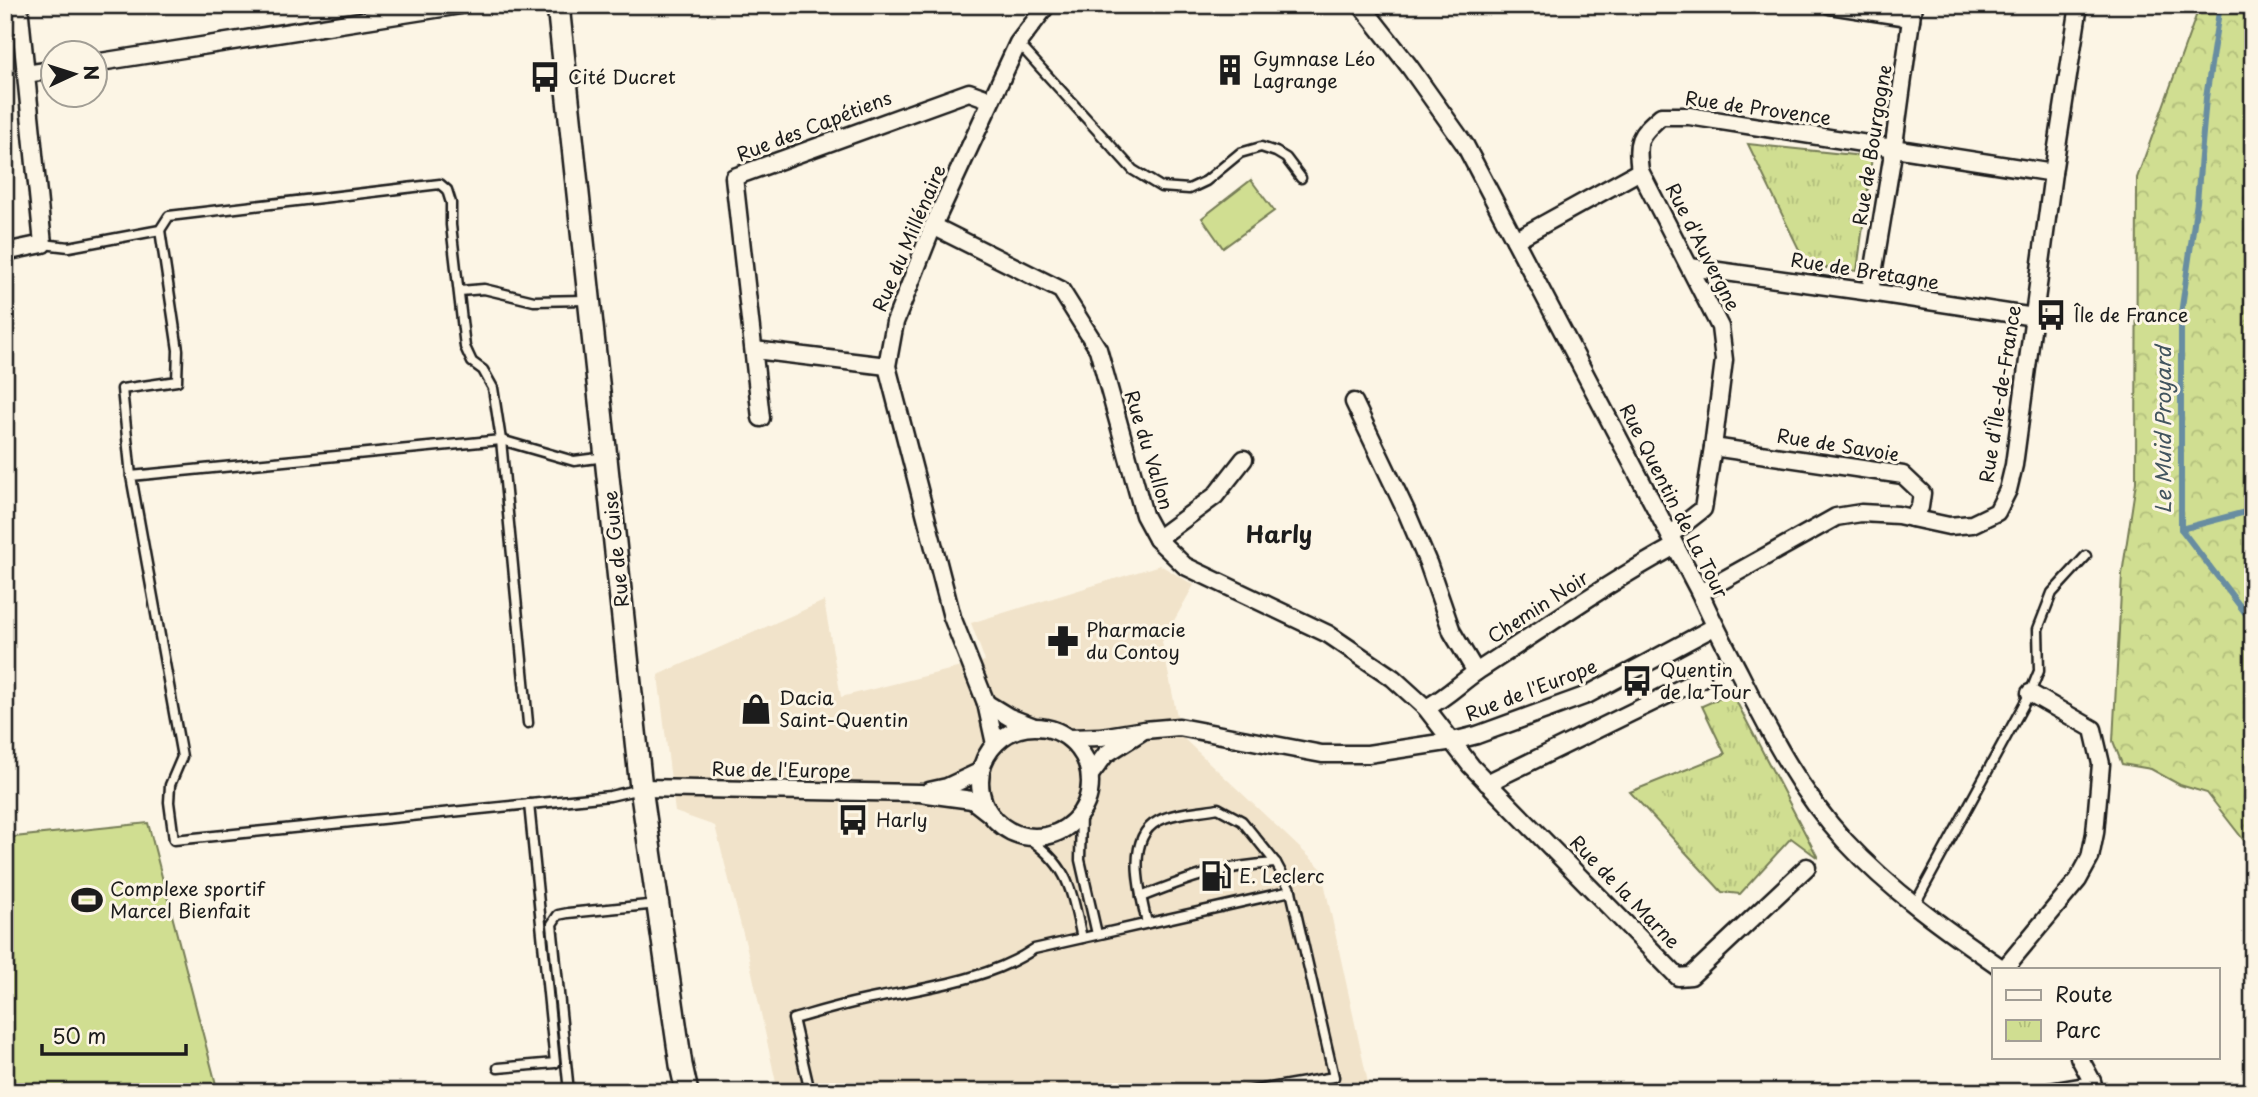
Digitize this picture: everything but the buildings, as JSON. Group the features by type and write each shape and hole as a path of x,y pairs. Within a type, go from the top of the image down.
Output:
{"main road":[{"name":"Rue de Guise","path":"558,5 641,788 687,1092"}],"street":[{"path":"5,252 43,244 19,5"},
{"path":"108,61 461,5"},
{"name":"Rue du Millénaire","path":"995,744 986,703 952,617 887,366 895,321 933,226 1018,44 1047,5"},
{"name":"Rue Quentin de La Tour","path":"1361,5 1409,66 1465,145 1700,593 1714,627 1771,736 1800,785 1846,842 1915,904 2002,968"},
{"path":"1830,5 1901,16 1912,13"},
{"name":"Rue d'Île-de-France","path":"1700,593 1836,517 1861,513 1912,518 1949,526 1972,524 1997,512 2008,489 2014,465 2053,173 2079,5"},
{"name":"Rue de Bourgogne","path":"1870,292 1894,149 1912,13"},
{"path":"26,74 38,72"},
{"name":"Rue des Capétiens","path":"761,418 734,177 969,92 991,100"},
{"name":"Rue de Provence","path":"1640,171 1638,152 1641,133 1661,116 1689,116 2053,173"},
{"path":"1515,240 1640,171"},
{"name":"Rue d'Auvergne","path":"1640,171 1720,327 1724,360 1703,509 1672,541"},
{"name":"Rue du Vallon","path":"933,226 1061,290 1098,349 1144,515 1157,539 1185,566 1328,634 1393,678 1426,708 1453,740"},
{"name":"Rue de Bretagne","path":"1690,267 2034,317"},
{"path":"754,350 887,366"},
{"path":"1354,402 1411,522 1452,632 1476,672"},
{"name":"Rue de Savoie","path":"1713,447 1903,475 1922,493 1920,507 1912,518"},
{"path":"1157,539 1215,496 1244,459"},
{"name":"Chemin Noir","path":"1426,708 1672,541"},
{"name":"Rue de l'Europe","path":"1069,738 1101,737 1179,727 1322,754 1368,754 1453,740 1477,735 1587,695 1714,627"},
{"path":"1487,783 1702,678"},
{"path":"2004,968 2078,880 2090,858 2095,833 2101,764 2093,729 2030,693"},
{"path":"986,703 1009,717 1034,727 1057,731 1069,738 1086,761 1090,788 1081,813 1070,825 1057,833 1026,837 1012,833 990,814 983,801 981,771 986,756 1007,734 1034,727"},
{"name":"Rue de l'Europe","path":"1090,775 1106,754 1144,730"},
{"name":"Rue de la Marne","path":"1453,740 1487,783 1678,977 1691,976 1807,867"},
{"name":"Rue de l'Europe","path":"920,793 947,787 981,771"},
{"name":"Rue de l'Europe","path":"641,788 920,793 972,800 990,814"},
{"path":"2080,1058 2093,1086"}],"lane":[{"path":"1018,44 1133,170 1161,187 1189,189 1206,181 1240,153 1261,147 1286,159 1301,178"},
{"path":"43,244 69,247 160,230 170,216 440,184 447,190 451,203 465,347 472,362 483,370 493,388 501,440 528,723"},
{"path":"160,230 178,350 177,381 122,389 131,475 182,757 170,785 169,802 174,840 610,796 641,788"},
{"path":"460,291 484,289 534,301 589,299"},
{"path":"131,475 501,440 574,461 606,457"},
{"path":"1915,904 2030,693 2039,671 2038,629 2052,593 2086,556"},
{"path":"498,1068 555,1063 529,804"},
{"path":"1147,923 1141,897 1138,851 1146,828 1161,819 1218,808 1242,821 1276,863 1291,891 1334,1077 1246,1092"},
{"path":"1081,813 1080,860 1097,934"},
{"path":"1026,837 1046,850 1066,876 1082,938"},
{"path":"1141,897 1195,875 1238,865 1276,863"},
{"path":"810,1092 793,1019 880,997 925,989 1015,962 1034,949 1291,891"},
{"path":"569,1092 552,924 558,915 568,913 658,904"},
{"path":"1310,1081 1312,1092"},
{"path":"2026,1092 2093,1086"}],"shaded area":[{"path":"1160,565 1194,585 1162,642 1181,736 1321,868 1370,1092 778,1092 747,949 715,826 675,812 658,675 824,601 841,697 985,661 971,623"}],"green space":[{"path":"2200,5 2253,5 2253,852 2207,793 2180,785 2151,769 2122,764 2113,741 2122,574 2136,482 2137,178"},
{"path":"1748,144 1872,157 1857,271 1807,266"},
{"path":"1251,180 1274,211 1223,248 1202,218"},
{"path":"1732,693 1818,858 1791,838 1740,894 1722,892 1630,792 1725,754 1702,706"},
{"name":"Complexe sportif Marcel Bienfait","path":"148,823 218,1092 5,1092 5,838"},
{"path":"1984,1083 1986,1092 1940,1092"}],"waterway":[{"name":"Le Muid Proyard","path":"2220,5 2206,98 2197,202 2181,314 2181,529 2253,623"},
{"path":"2181,529 2253,510"}],"place":[{"name":"Gymnase Léo Lagrange","path":"1230,70"},
{"name":"Cité Ducret","path":"545,77"},
{"name":"Île de France","path":"2051,315"},
{"name":"Pharmacie du Contoy","path":"1063,641"},
{"name":"Quentin de la Tour","path":"1637,681"},
{"name":"Dacia Saint-Quentin","path":"756,709"},
{"name":"Harly","path":"853,820"},
{"name":"E. Leclerc","path":"1216,876"},
{"name":"Complexe sportif Marcel Bienfait","path":"87,900"}],"district":[{"name":"Harly","path":"1279,535"}]}
